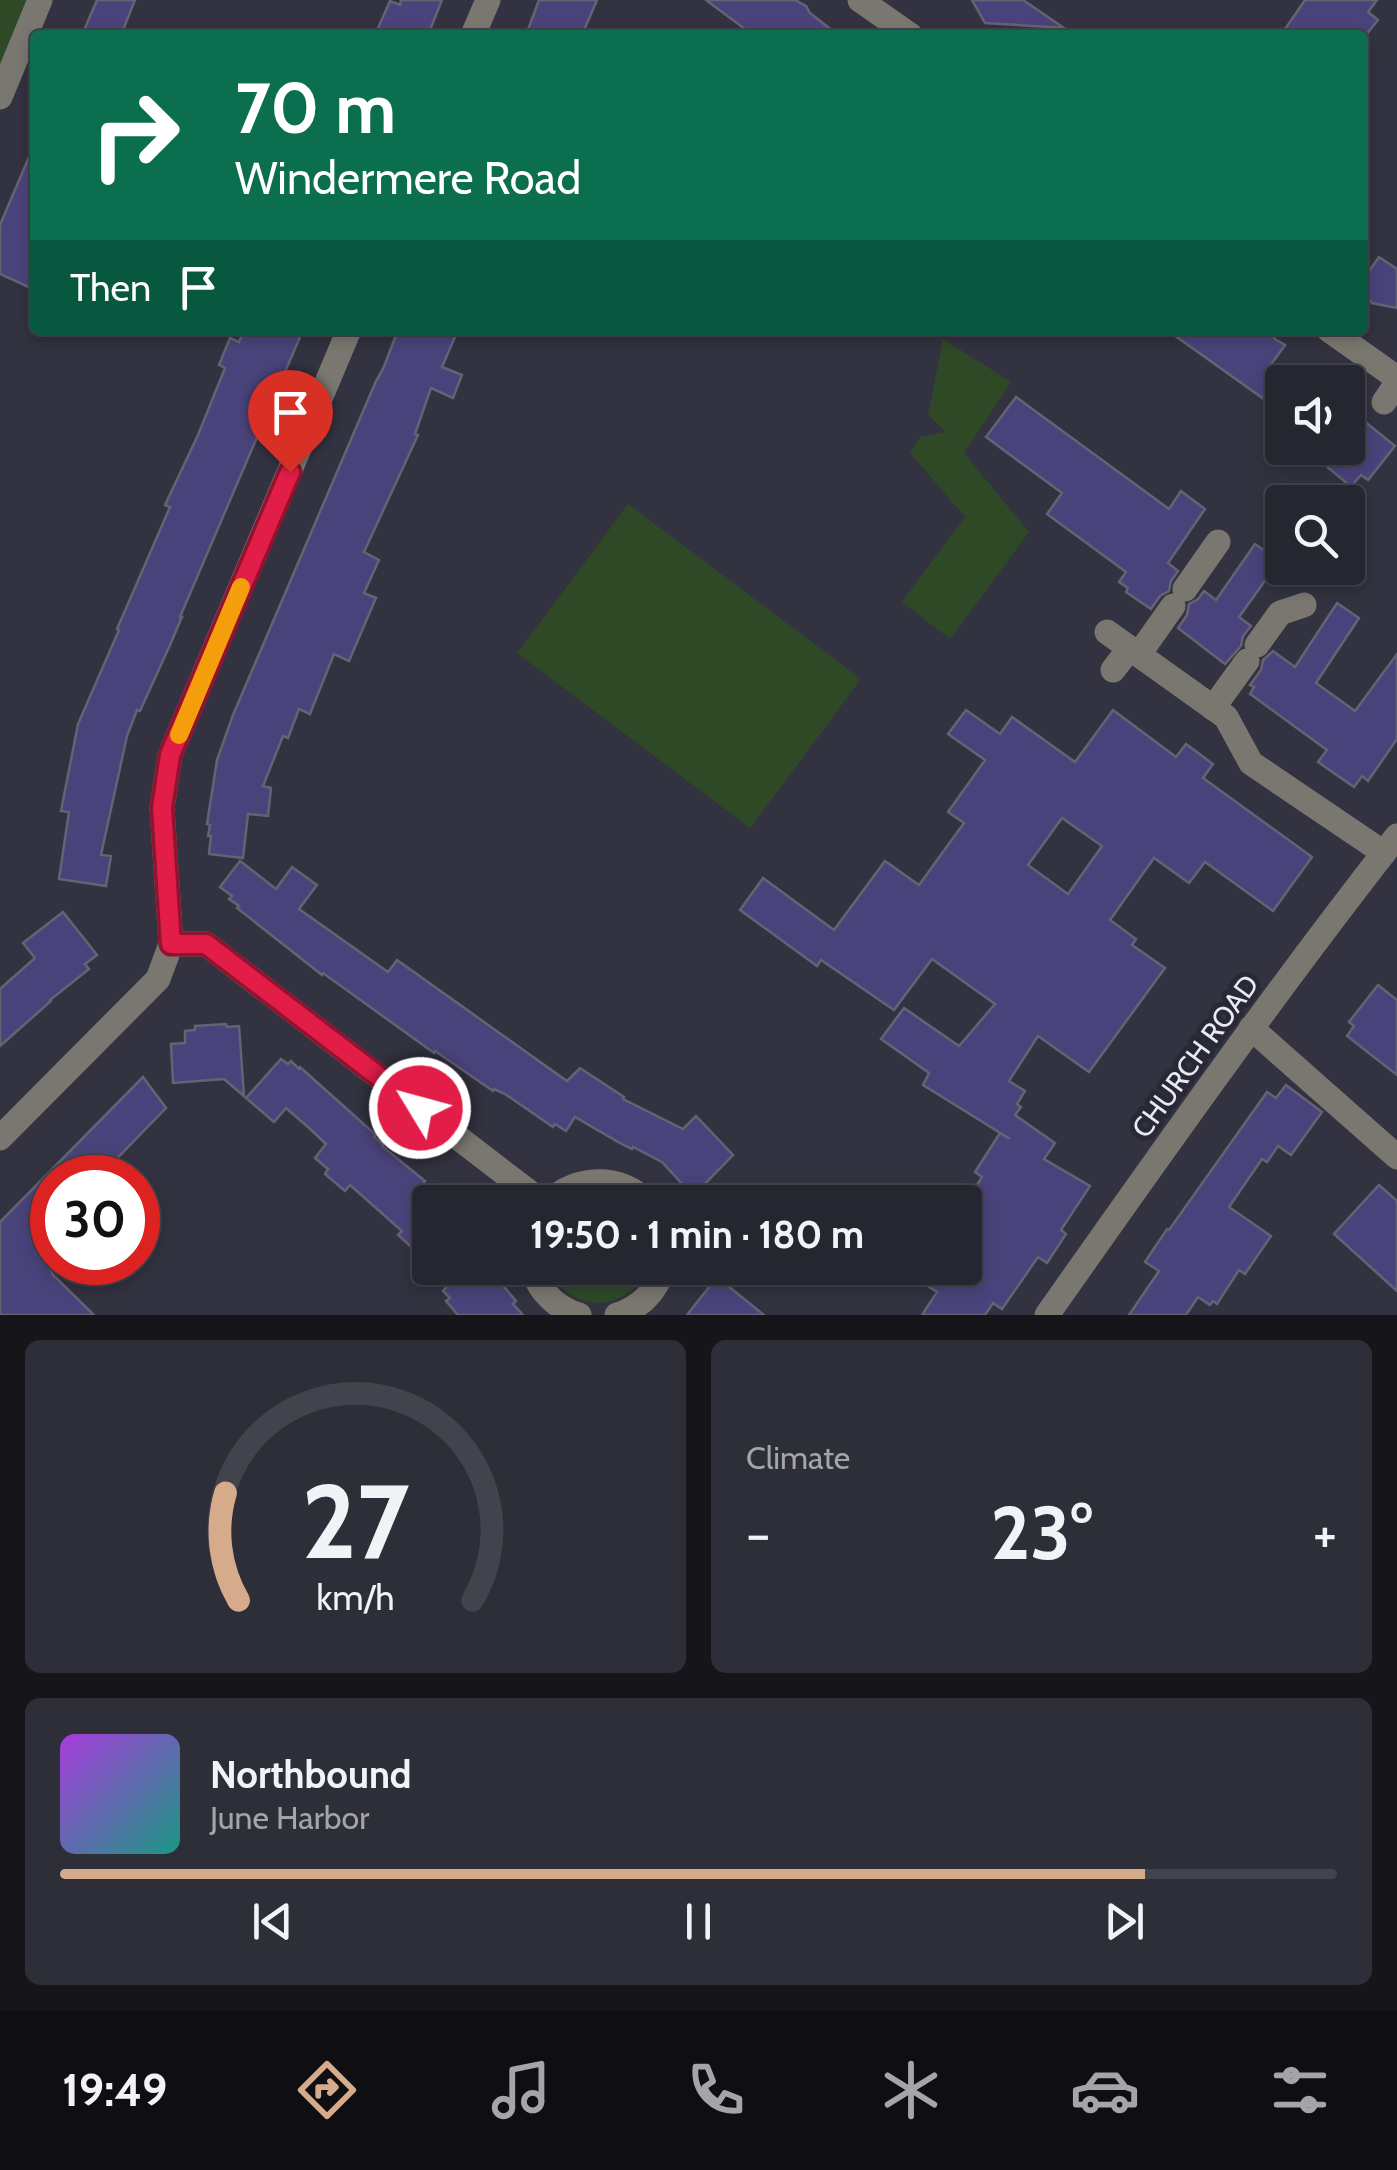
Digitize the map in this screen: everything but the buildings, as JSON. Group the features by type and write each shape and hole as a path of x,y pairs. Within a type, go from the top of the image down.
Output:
{"street":[{"path":"0,97 40,0"},
{"path":"475,30 488,0"},
{"path":"860,0 903,30"},
{"path":"0,1138 158,979 171,944 162,808 170,755 347,335"},
{"path":"1335,335 1393,387"},
{"path":"1113,670 1179,598 1218,542"},
{"path":"1214,708 1280,613 1304,605"},
{"path":"1107,632 1226,717 1251,763 1390,845"},
{"name":"CHURCH ROAD","path":"1048,1315 1252,1028 1390,845"},
{"path":"171,944 206,944 524,1185"},
{"path":"1252,1028 1397,1157"},
{"path":"576,1185 620,1185"},
{"path":"540,1285 556,1304 578,1315"},
{"path":"617,1315 640,1304 656,1285"}],"green space":[{"path":"0,0 29,0 0,70"},
{"path":"943,339 1011,382 964,453 1029,532 950,639 902,602 965,517 910,453 920,437 946,432 928,415"},
{"path":"628,504 861,679 750,828 517,653"},
{"path":"560,1285 636,1285 612,1301 598,1303 570,1294"}],"slow traffic":[{"path":"179,735 241,587"}],"route":[{"path":"290,472 170,755 162,808 171,944 206,944 420,1108"}]}
